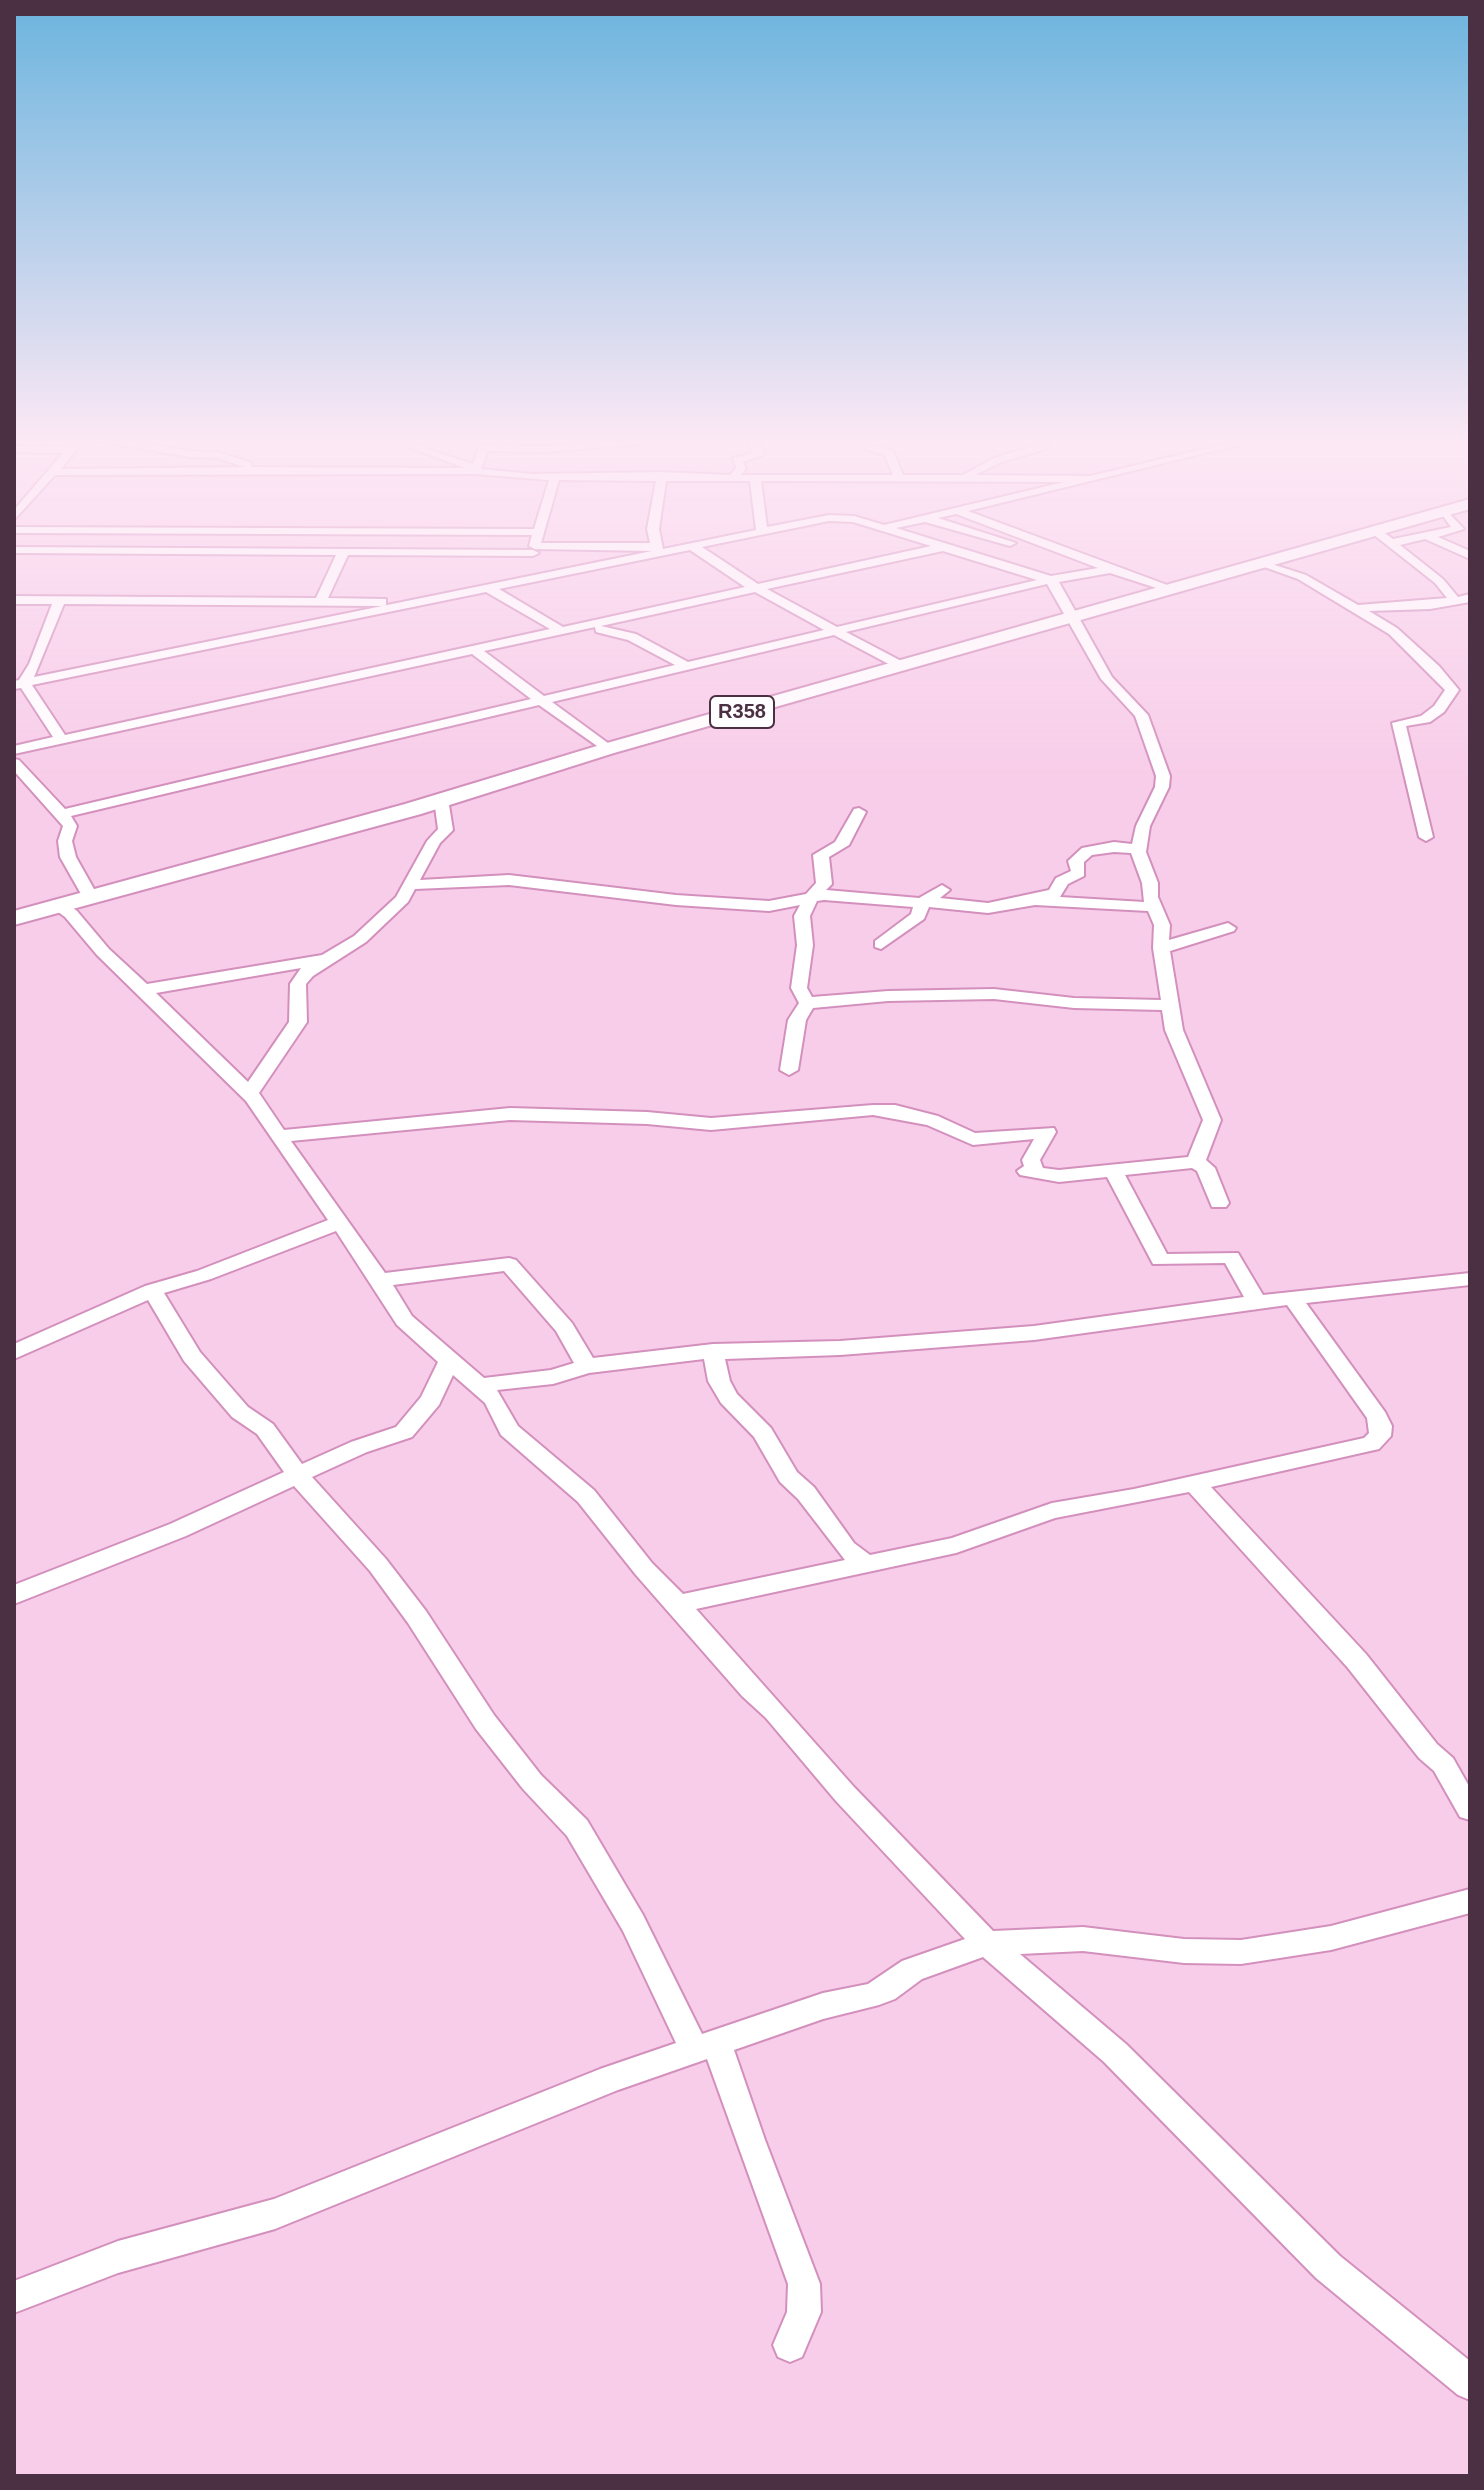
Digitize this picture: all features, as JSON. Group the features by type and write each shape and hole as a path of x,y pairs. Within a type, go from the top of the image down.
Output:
{"main road":[{"name":"R358","path":"14,918 437,802 607,749 1302,552"}],"street":[{"path":"255,552 503,552"},
{"path":"534,552 532,567 538,578"},
{"path":"19,684 490,589 645,552"},
{"path":"701,552 834,632 900,666"},
{"path":"14,750 922,552"},
{"path":"962,552 1050,580 1107,679 1141,715 1163,776 1162,787 1143,826 1137,849 1162,925 1161,948 1178,1043 1212,1120 1196,1162"},
{"path":"1047,552 1172,589"},
{"path":"1064,552 1110,570"},
{"path":"1403,552 1439,581 1455,601"},
{"path":"321,601 343,553"},
{"path":"1262,564 1302,577 1397,635 1434,669 1453,692 1439,709 1425,719 1399,723 1426,837"},
{"path":"61,814 1050,580 1110,570"},
{"path":"490,589 563,632"},
{"path":"1358,609 1430,605 1470,598"},
{"path":"14,600 321,601 404,606"},
{"path":"19,684 39,655 59,601"},
{"path":"584,627 621,632 687,666"},
{"path":"476,651 607,749"},
{"path":"19,684 62,740"},
{"path":"14,763 70,826 65,841 68,857 91,898"},
{"path":"249,1094 298,1022 298,984 307,972 377,926 402,899 434,841 446,830 442,805 437,802"},
{"path":"807,1003 799,988 805,945 802,916 812,896 824,884 821,855 841,845 859,812"},
{"path":"410,885 509,880 676,900 769,906 812,896 988,908 1056,893 1061,881 1079,873 1076,861 1087,851 1114,847 1137,849"},
{"path":"881,944 918,916 925,902 942,890"},
{"path":"1035,900 1155,907"},
{"path":"60,906 249,1094 314,1189 341,1222 404,1320 494,1400 509,1430 586,1496 644,1569 845,1794 987,1943 1115,2053 1328,2267 1470,2383"},
{"path":"1161,948 1228,928"},
{"path":"143,990 224,979 332,958"},
{"path":"807,1003 888,996 994,994 1074,1003 1171,1005"},
{"path":"789,1070 797,1020 807,1003"},
{"path":"280,1136 510,1114 647,1118 711,1124 895,1111 945,1125 973,1139 1047,1132 1031,1160 1034,1168 1027,1171 1059,1176 1196,1162 1205,1168 1219,1203"},
{"path":"1113,1170 1160,1260 1231,1257 1257,1302"},
{"path":"14,1352 152,1290 204,1275 341,1222"},
{"path":"380,1280 509,1264 565,1328 587,1366"},
{"path":"479,1385 553,1377 587,1366 713,1351 840,1348 1034,1333 1257,1302 1470,1279"},
{"path":"152,1290 192,1356 240,1412 265,1429 299,1477 378,1565 417,1617 485,1722 532,1782 561,1809 584,1839 670,1994 706,2048 764,2182 804,2284 804,2312 790,2345"},
{"path":"678,1604 956,1545 1052,1511 1371,1444 1380,1436 1381,1426 1377,1417 1292,1298"},
{"path":"713,1351 719,1381 729,1398 763,1433 788,1477 806,1493 846,1549 866,1564"},
{"path":"14,1595 178,1530 359,1447 388,1440 404,1432 431,1400 449,1361"},
{"path":"1194,1483 1357,1661 1428,1751 1444,1765 1453,1785 1470,1809"},
{"path":"14,2297 118,2257 275,2214 611,2079 823,2006 885,1990 912,1970 987,1943 1083,1939 1184,1951 1241,1952 1331,1938 1470,1901"}]}
